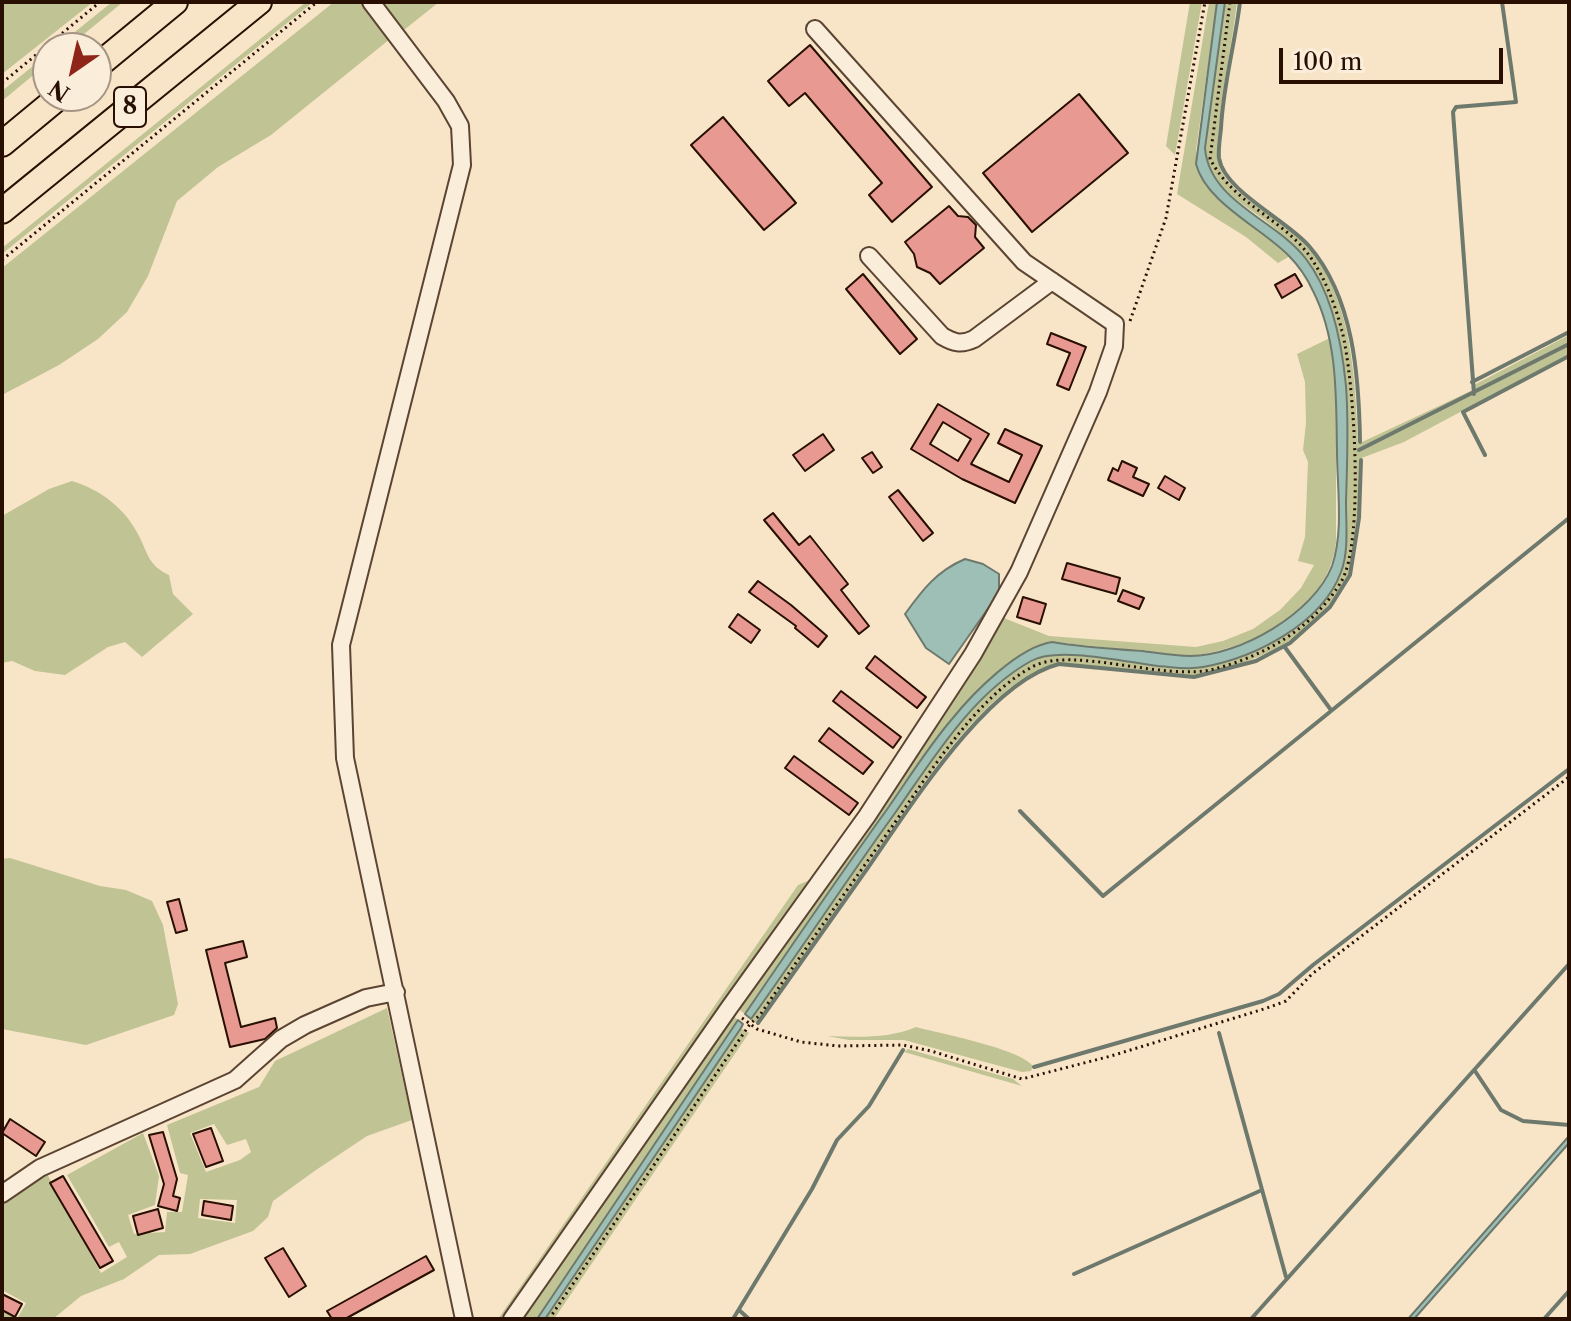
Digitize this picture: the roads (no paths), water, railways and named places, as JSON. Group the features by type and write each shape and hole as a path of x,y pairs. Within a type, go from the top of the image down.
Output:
{"highway":[{"name":"8","path":"112,54 175,2"},
{"name":"8","path":"2,211 259,2"},
{"path":"2,144 41,112"}],"street":[{"path":"371,2 446,101 460,126 462,165 341,645 345,758 464,1319"},
{"path":"512,1319 867,816 973,654 1006,597 1098,392 1114,346 1115,324 1024,262 815,29"},
{"path":"869,256 942,336 953,343 974,339 1052,281"},
{"path":"2,1194 40,1168 235,1080 281,1039 305,1025 366,998 396,992"}],"water":[{"path":"1217,2 1225,2 1205,148 1209,167 1231,197 1279,233 1306,259 1323,288 1339,337 1348,430 1346,547 1341,572 1319,608 1302,623 1284,636 1243,656 1203,667 1186,668 1092,656 1057,655 1031,661 1010,675 972,709 939,750 751,1019 745,1014 943,730 972,697 1011,662 1025,652 1052,642 1184,656 1231,649 1273,629 1292,615 1323,583 1332,566 1339,524 1336,390 1331,349 1321,310 1308,281 1296,264 1211,191 1196,164"},
{"path":"965,559 983,564 999,574 999,593 949,664 926,648 905,614 931,582"},
{"path":"738,1020 743,1024 741,1028 545,1319 537,1319"},
{"path":"1569,1136 1569,1143 1414,1319 1408,1319"}],"waterway":[{"path":"1240,2 1224,96 1219,158 1232,182 1309,246 1336,289 1351,339 1358,391 1360,442"},
{"path":"1474,394 1453,112 1456,107 1516,102 1502,2"},
{"path":"1472,382 1569,332"},
{"path":"1359,450 1569,344"},
{"path":"1485,455 1463,412 1569,356"},
{"path":"758,1023 927,783 978,721 1005,695 1032,676 1059,664 1194,677 1256,661 1290,643 1330,607 1350,575 1359,518 1361,460"},
{"path":"1020,811 1103,896 1569,518"},
{"path":"1284,646 1331,710"},
{"path":"1034,1067 1279,994 1569,769"},
{"path":"1251,1319 1569,964"},
{"path":"1219,1033 1286,1277"},
{"path":"733,1319 812,1189 837,1140 869,1106 903,1050"},
{"path":"1475,1071 1501,1110 1523,1121 1569,1125"},
{"path":"1074,1274 1262,1190"},
{"path":"1544,1319 1569,1291"},
{"path":"739,1310 749,1319"}]}
